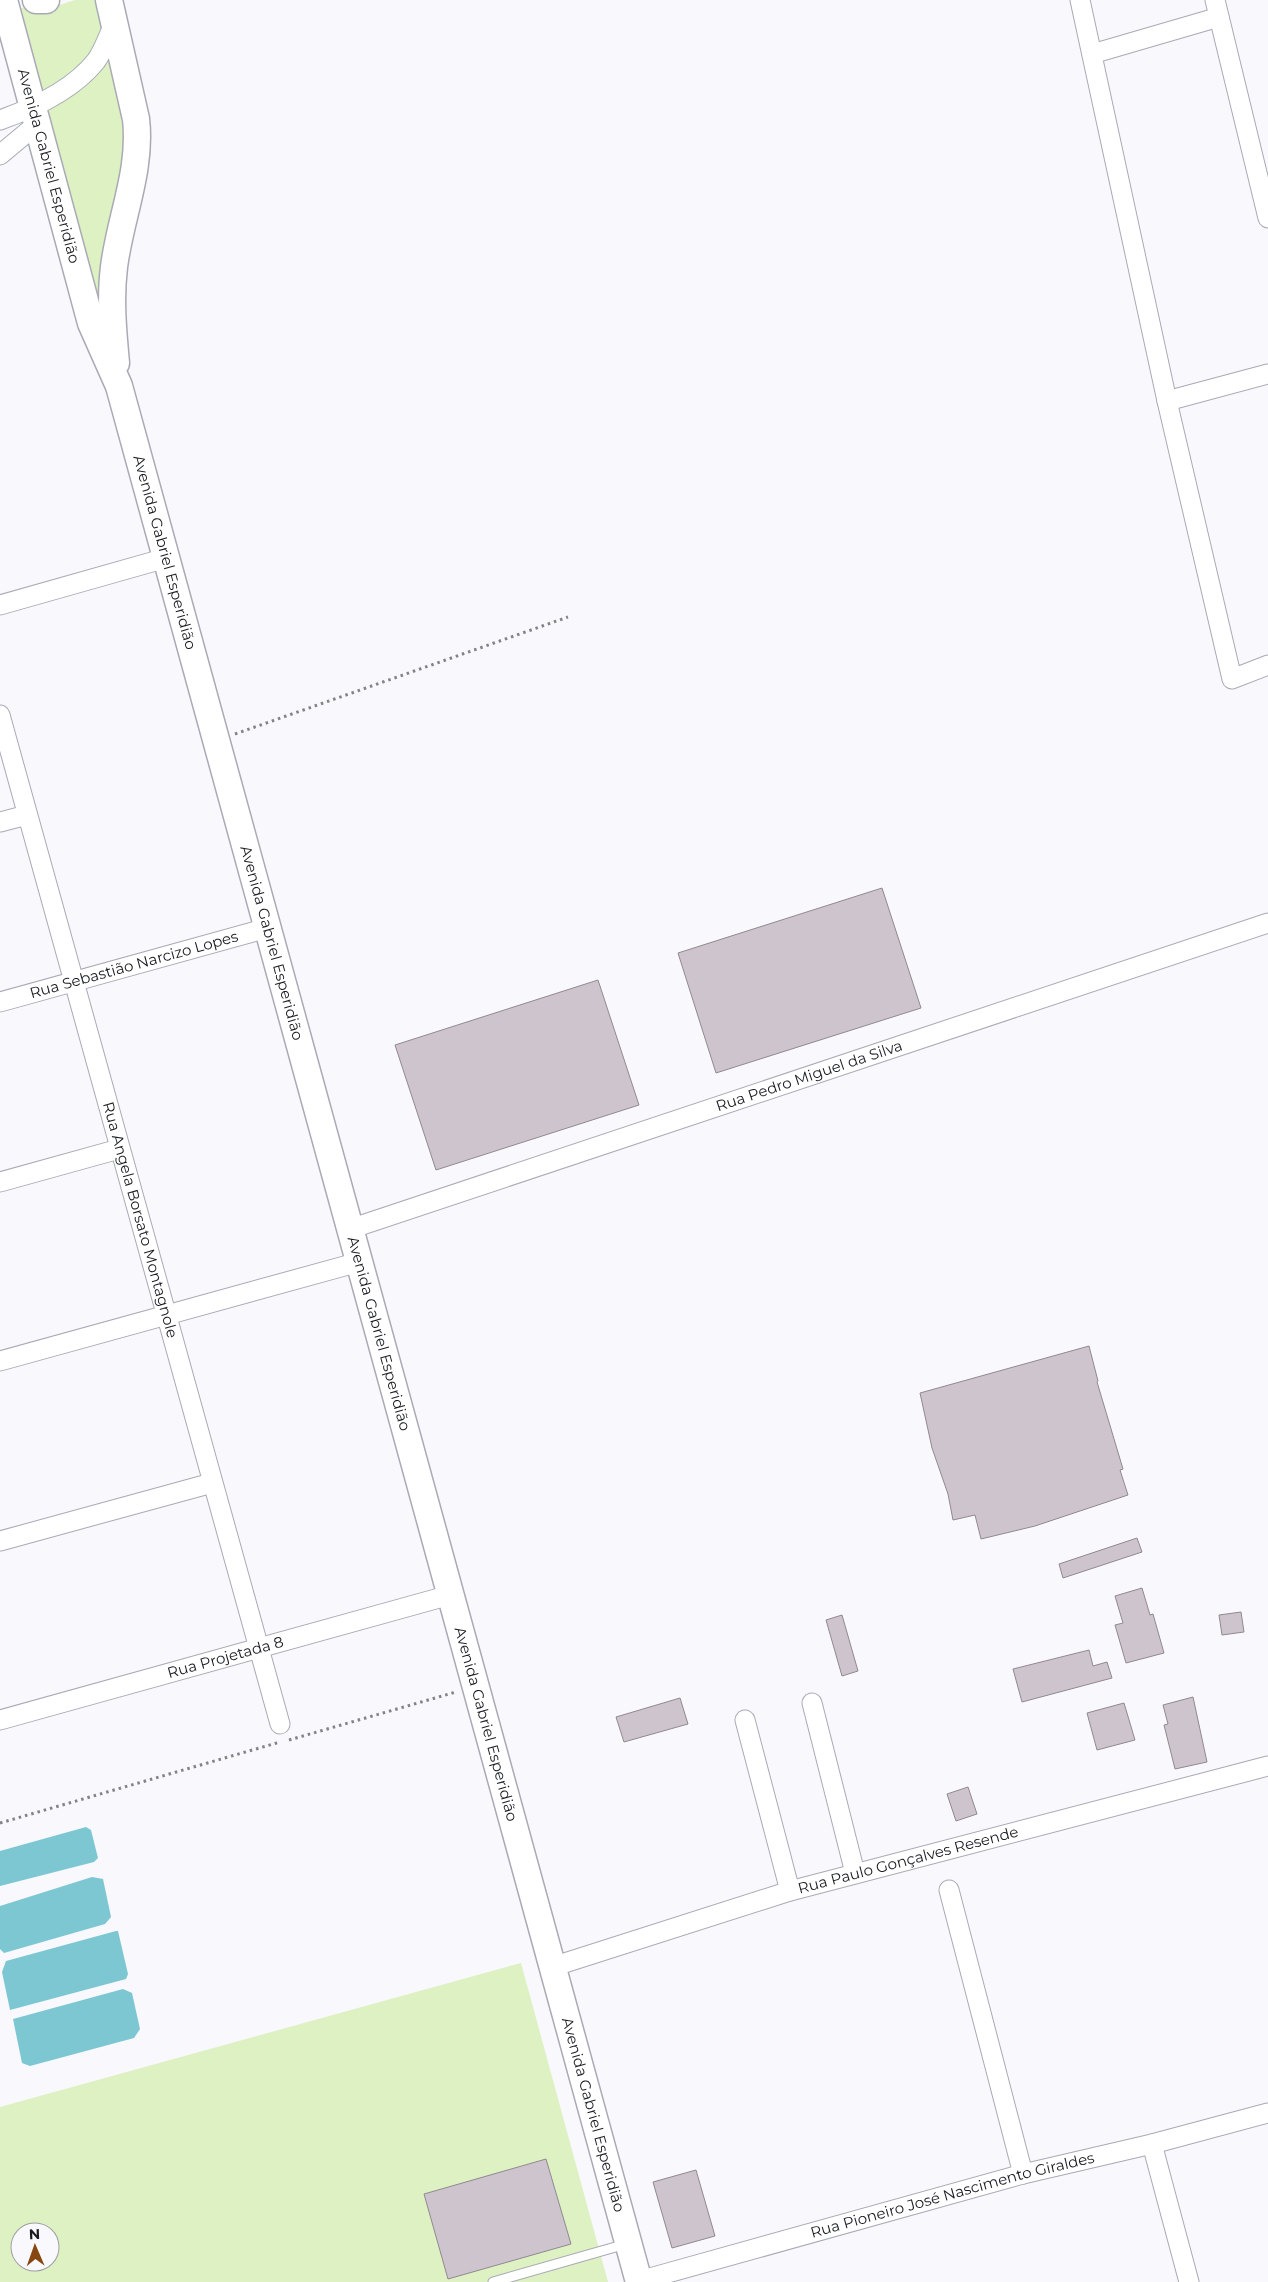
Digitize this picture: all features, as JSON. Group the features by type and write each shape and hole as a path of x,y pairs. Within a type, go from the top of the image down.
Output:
{"main road":[{"name":"Avenida Gabriel Esperidião","path":"4,0 91,323 119,386 639,2282"},
{"path":"36,0 46,0"},
{"name":"Avenida Gabriel Esperidião","path":"112,11 138,136 136,159 114,267 112,307 119,386"}],"street":[{"path":"1080,0 1167,400 1232,679 1268,665"},
{"path":"1092,54 1217,8 1265,190 1268,218"},
{"path":"0,155 35,116 96,60 112,11"},
{"path":"0,120 35,116"},
{"path":"1167,400 1268,374"},
{"path":"0,605 166,558"},
{"name":"Rua Angela Borsato Montagnole","path":"0,715 280,1724"},
{"path":"0,822 27,815"},
{"name":"Rua Pedro Miguel da Silva","path":"350,1229 1268,923"},
{"name":"Rua Sebastião Narcizo Lopes","path":"0,1002 267,928"},
{"path":"0,1182 119,1148"},
{"path":"0,1361 359,1262"},
{"path":"0,1541 212,1483"},
{"name":"Rua Projetada 8","path":"0,1720 450,1595"},
{"path":"812,1703 855,1873"},
{"path":"745,1720 790,1891"},
{"name":"Rua Paulo Gonçalves Resende","path":"552,1967 790,1891 1268,1766"},
{"path":"949,1890 1023,2174"},
{"name":"Rua Pioneiro José Nascimento Giraldes","path":"639,2282 1023,2174 1152,2144 1268,2113"},
{"path":"1152,2144 1189,2282"}],"lane":[{"path":"493,2282 629,2243"}],"path":[{"path":"216,741 568,617"},
{"path":"0,1823 475,1686"}],"green space":[{"path":"75,0 94,0 101,23 100,39 95,49 78,67 41,93 20,8 53,7"},
{"path":"108,50 115,74 125,145 102,282 98,297 95,298 43,111"},
{"path":"521,1963 608,2282 0,2282 0,2107"}],"water":[{"path":"86,1827 91,1830 98,1858 94,1862 0,1886 0,1851"},
{"path":"92,1877 103,1879 111,1917 105,1924 4,1953 0,1949 0,1906"},
{"path":"118,1931 128,1974 126,1979 10,2010 2,1972 6,1961"},
{"path":"123,1989 132,1993 140,2029 134,2038 30,2066 22,2063 13,2019"}],"building":[{"path":"882,888 921,1008 716,1073 678,953"},
{"path":"598,980 639,1105 436,1170 395,1045"},
{"path":"1089,1346 1097,1382 1123,1469 1120,1470 1128,1495 1035,1526 981,1539 975,1515 953,1520 948,1494 932,1448 920,1393"},
{"path":"1137,1538 1142,1552 1063,1578 1059,1564"},
{"path":"1142,1588 1150,1615 1153,1614 1164,1653 1126,1663 1115,1625 1123,1623 1115,1596"},
{"path":"1241,1612 1244,1632 1222,1635 1219,1615"},
{"path":"842,1615 858,1671 842,1676 826,1620"},
{"path":"1089,1650 1093,1666 1107,1662 1112,1678 1022,1702 1013,1669"},
{"path":"1193,1697 1207,1762 1175,1769 1164,1725 1168,1724 1163,1705"},
{"path":"680,1698 688,1724 624,1742 616,1717"},
{"path":"1124,1703 1135,1740 1097,1750 1087,1713"},
{"path":"968,1787 977,1814 956,1821 947,1794"},
{"path":"546,2159 571,2244 448,2279 424,2194"},
{"path":"696,2170 715,2236 672,2248 653,2182"}]}
